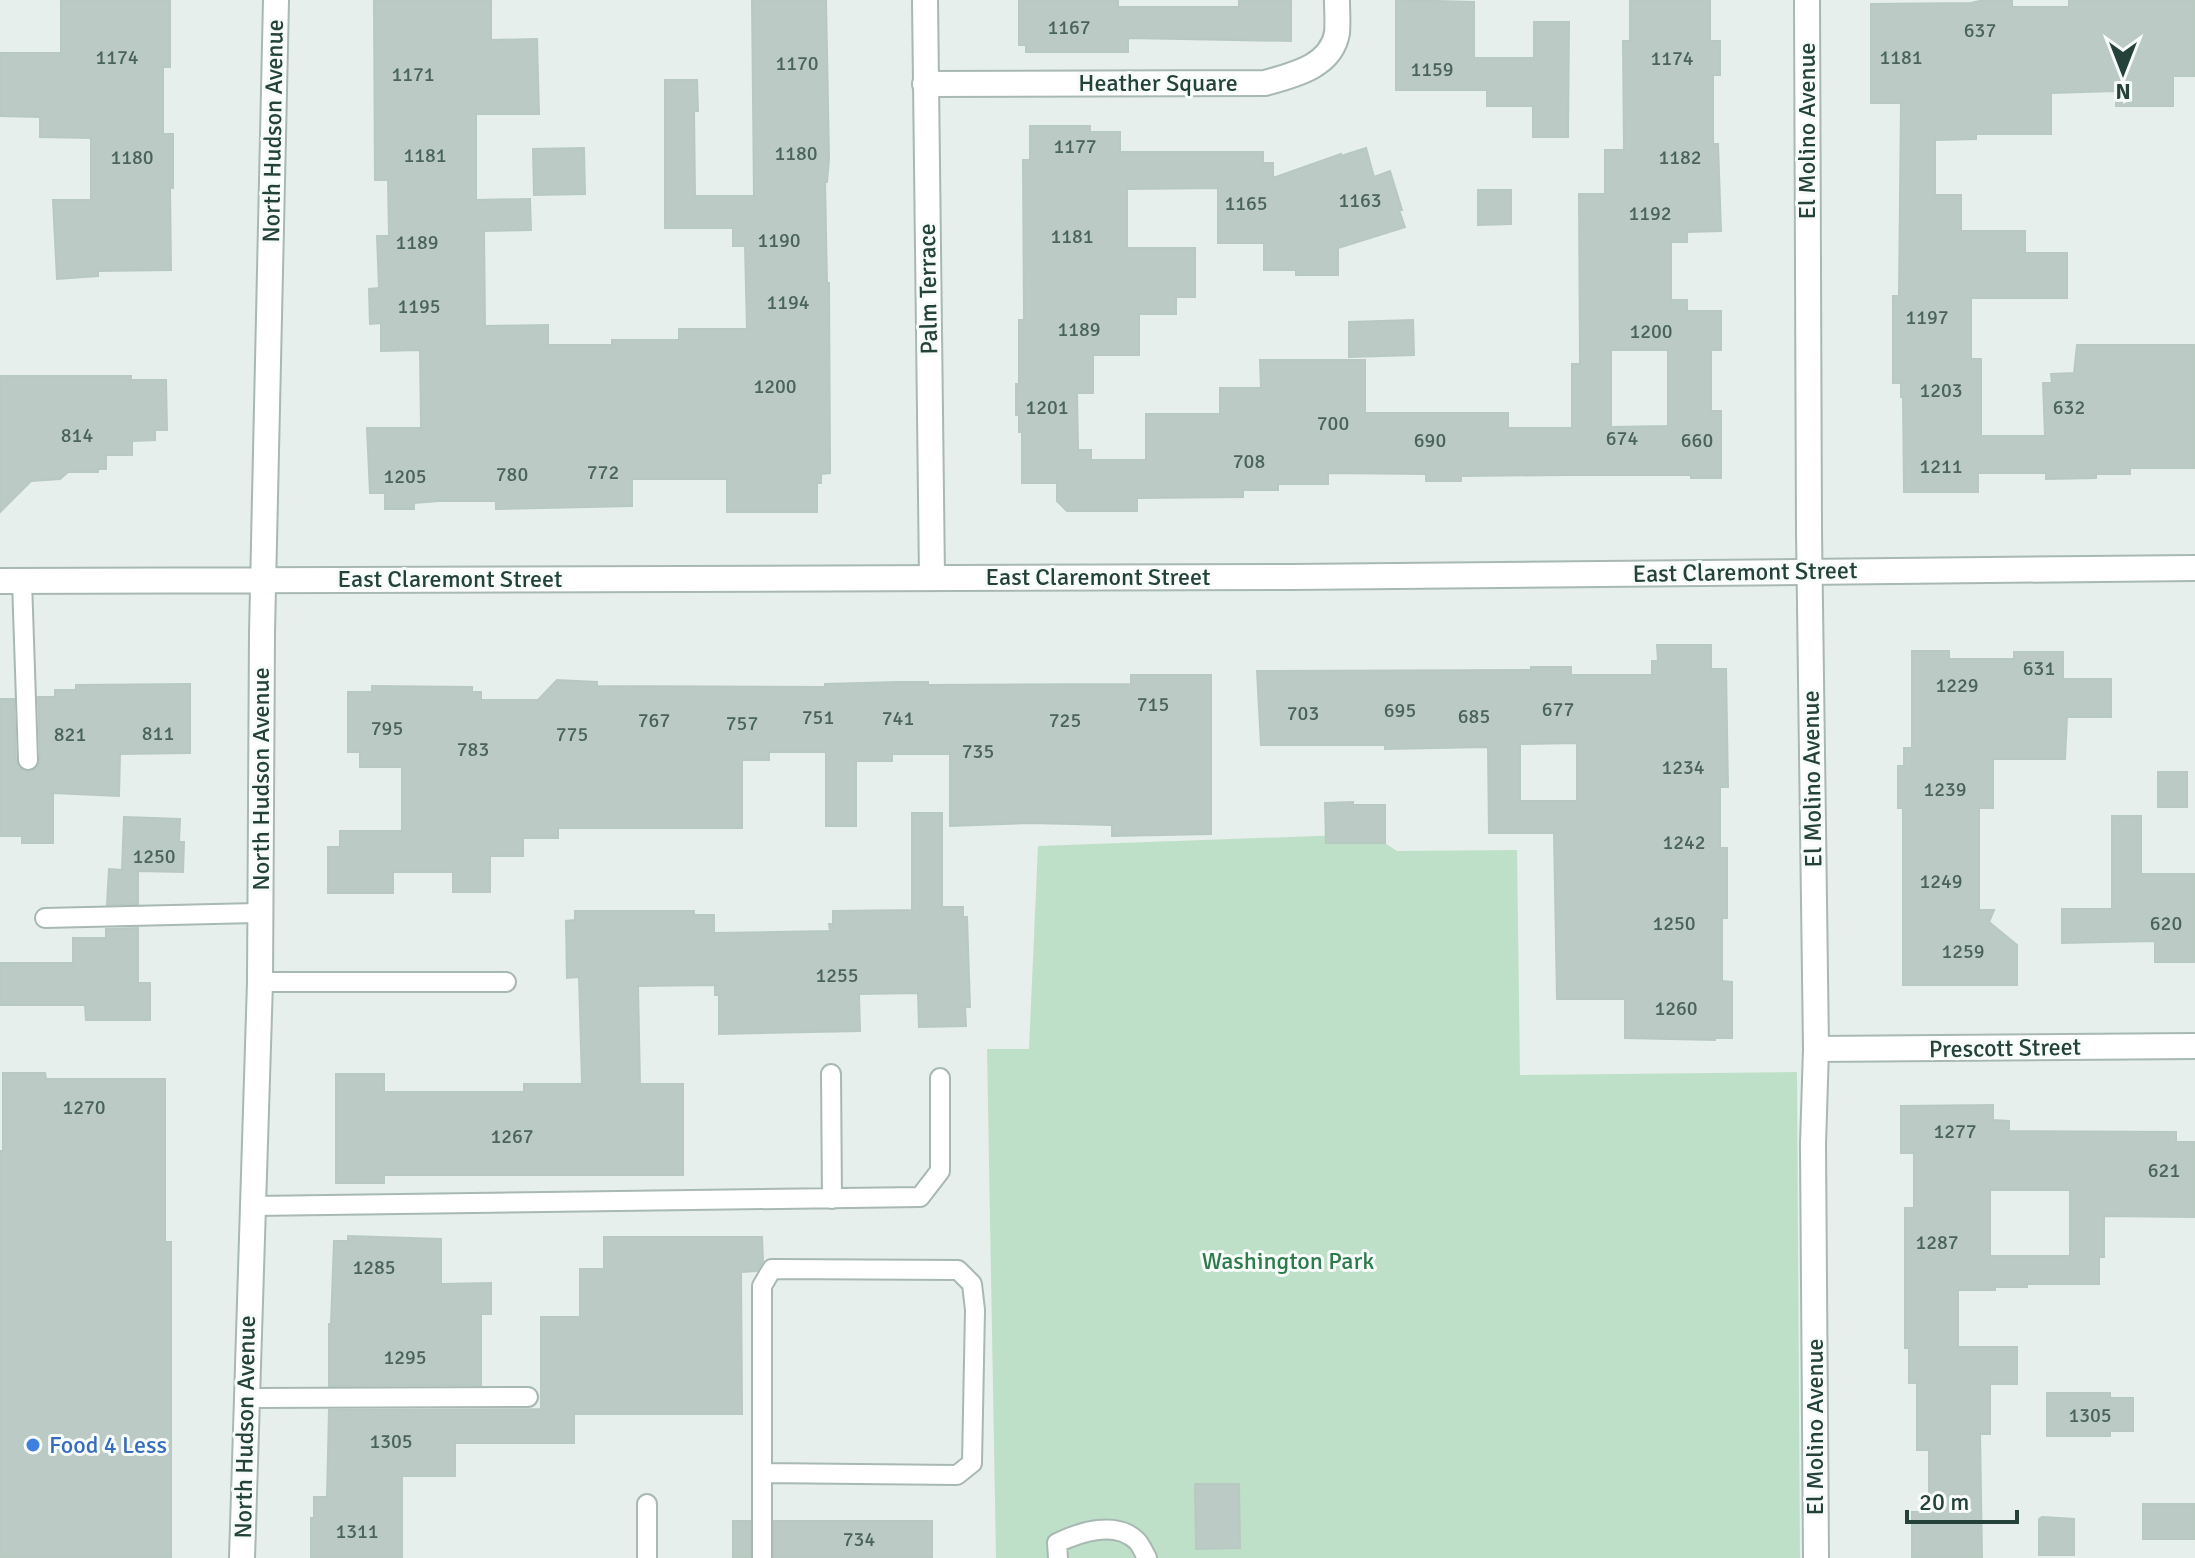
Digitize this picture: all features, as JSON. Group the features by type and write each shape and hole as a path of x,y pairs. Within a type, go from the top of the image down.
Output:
{"street":[{"name":"North Hudson Avenue","path":"242,1558 260,982 264,580 276,0"},
{"name":"Palm Terrace","path":"925,0 932,578"},
{"name":"Heather Square","path":"925,84 1265,83 1303,73 1325,57 1337,35 1337,0"},
{"name":"El Molino Avenue","path":"1807,0 1816,1049 1813,1160 1816,1558"},
{"name":"East Claremont Street","path":"11,581 932,578 2195,568"},
{"name":"Prescott Street","path":"1816,1049 2195,1046"}],"lane":[{"path":"11,581 28,760"},
{"path":"45,918 260,913"},
{"path":"260,982 506,982"},
{"path":"831,1074 832,1199"},
{"path":"251,1206 920,1197 940,1171 940,1078"},
{"path":"762,1473 957,1475 972,1463 975,1310 972,1284 958,1270 772,1269 762,1286 762,1473 762,1558"},
{"path":"246,1398 528,1397"},
{"path":"647,1504 647,1558"},
{"path":"1058,1558 1057,1543 1075,1534 1094,1530 1115,1531 1137,1540 1147,1558"}],"green space":[{"name":"Washington Park","path":"1371,834 1397,851 1517,850 1520,1075 1797,1072 1800,1558 996,1558 987,1049 1029,1049 1038,846"}],"building":[{"path":"61,0 170,0 170,67 163,67 163,134 173,134 171,270 98,271 98,276 57,279 53,200 91,200 91,138 40,137 40,117 0,116 0,53 61,53"},
{"path":"374,0 491,0 491,40 537,39 539,114 476,114 476,200 530,199 531,230 484,231 485,326 548,325 548,345 612,345 612,340 679,340 679,329 747,329 745,246 733,246 733,228 665,228 665,80 697,80 698,111 694,111 695,196 754,196 752,0 826,0 829,159 825,182 830,473 821,474 821,483 817,483 817,512 727,512 727,479 632,479 632,506 496,509 496,501 439,501 414,503 414,509 385,509 385,493 370,493 367,428 421,428 420,350 381,351 381,323 370,324 369,289 379,288 377,236 389,236 388,180 375,180"},
{"path":"1019,0 1118,0 1118,7 1239,7 1239,0 1291,0 1291,41 1128,38 1128,52 1026,52 1026,45 1019,45"},
{"path":"1396,0 1474,2 1474,58 1534,58 1534,22 1569,22 1568,137 1533,137 1533,106 1487,106 1487,90 1396,90"},
{"path":"1630,0 1710,0 1710,41 1720,41 1720,75 1713,75 1713,144 1718,144 1721,231 1687,232 1687,242 1671,242 1671,300 1687,300 1687,311 1721,311 1721,350 1711,350 1711,411 1721,411 1721,478 1691,478 1691,475 1461,476 1461,481 1426,481 1426,474 1328,473 1328,484 1278,484 1278,490 1243,490 1243,497 1137,498 1137,511 1067,511 1057,501 1057,483 1022,483 1022,432 1019,432 1019,415 1016,415 1016,384 1019,384 1019,320 1024,320 1023,160 1030,160 1030,126 1090,126 1090,132 1120,132 1120,152 1263,152 1263,163 1273,163 1273,178 1366,148 1374,177 1390,171 1402,210 1399,210 1405,227 1338,248 1338,275 1296,275 1296,270 1264,270 1264,243 1218,243 1218,188 1127,189 1127,248 1195,248 1195,297 1176,297 1176,314 1139,314 1139,355 1093,355 1093,393 1077,393 1078,450 1091,450 1091,460 1146,460 1146,414 1220,414 1220,388 1261,388 1260,360 1365,360 1365,413 1508,413 1508,428 1572,428 1572,364 1580,364 1579,194 1605,194 1605,150 1624,150 1623,41 1630,41","holes":["1611,350 1668,350 1668,426 1611,427"]},
{"path":"2012,0 2012,7 2069,7 2069,0 2195,0 2195,76 2173,76 2173,106 2116,106 2116,91 2051,93 2051,134 1976,134 1976,139 1935,140 1935,195 1961,195 1961,231 2025,231 2025,253 2067,253 2067,298 1971,298 1971,359 1981,359 1981,436 2045,436 2043,383 2052,383 2051,374 2074,373 2077,345 2195,345 2195,468 2130,468 2130,474 2096,474 2096,478 2046,479 2046,473 1978,473 1978,492 1904,492 1903,397 1901,383 1893,383 1893,296 1899,296 1901,103 1871,103 1871,4 1971,3"},
{"path":"584,148 585,194 534,195 533,149"},
{"path":"1478,190 1511,190 1511,224 1478,225"},
{"path":"1413,320 1414,355 1349,357 1349,322"},
{"path":"0,376 131,376 131,380 166,380 167,430 155,430 155,440 132,441 132,455 106,455 106,469 98,469 98,472 68,472 60,479 31,481 0,512"},
{"path":"1657,645 1711,645 1711,669 1726,669 1728,787 1720,787 1720,848 1727,848 1727,918 1722,918 1722,981 1732,982 1732,1038 1625,1038 1625,999 1557,999 1554,833 1489,833 1488,747 1385,749 1385,745 1261,745 1257,671 1531,670 1531,667 1571,667 1571,675 1652,675 1652,661 1658,661","holes":["1577,743 1577,801 1520,801 1520,744"]},
{"path":"1912,651 1949,651 1949,659 2014,659 2014,652 2063,652 2063,679 2111,679 2111,717 2067,717 2065,759 1993,759 1993,808 1979,808 1979,910 1994,910 1989,922 2017,945 2017,985 1903,985 1903,808 1898,808 1898,766 1904,766 1904,748 1912,748"},
{"path":"1131,675 1211,675 1211,834 1112,836 1112,825 1031,823 950,826 950,754 892,754 892,761 856,761 856,826 826,826 826,752 769,752 769,760 742,760 742,828 558,828 558,838 523,838 523,856 490,856 490,892 453,892 453,872 393,872 393,893 328,893 328,847 340,847 340,831 402,831 402,767 360,767 360,752 348,752 348,692 372,692 372,686 472,687 472,692 481,692 481,700 538,700 557,680 597,682 597,686 825,687 825,684 899,682 928,682 928,685 1131,684"},
{"path":"190,684 190,753 120,754 119,796 53,793 53,843 22,843 22,836 0,836 0,699 14,699 16,761 22,770 29,772 38,766 40,760 38,697 55,697 55,690 76,690 76,685"},
{"path":"2158,772 2187,772 2187,807 2158,807"},
{"path":"1353,802 1353,805 1385,805 1385,843 1326,843 1325,803"},
{"path":"912,813 942,813 942,907 963,907 963,917 967,917 970,1007 965,1007 966,1026 919,1027 918,993 859,994 860,1031 719,1034 719,995 715,995 715,985 638,986 640,1084 683,1084 683,1175 384,1175 384,1183 336,1183 336,1074 384,1074 384,1092 524,1092 524,1084 582,1084 579,977 567,978 566,921 575,920 575,911 694,911 694,915 714,915 714,933 830,931 833,911 912,910"},
{"path":"2112,816 2141,816 2141,874 2195,874 2195,962 2155,962 2155,941 2062,943 2062,909 2112,909"},
{"path":"124,817 180,819 179,842 184,842 183,872 138,871 138,904 107,905 109,869 122,870"},
{"path":"138,928 138,983 150,983 150,1020 86,1020 85,1005 0,1005 0,963 73,963 73,938 106,938 106,929"},
{"path":"3,1073 45,1073 46,1079 165,1079 165,1242 171,1242 171,1558 0,1558 0,1151 3,1151"},
{"path":"1993,1105 1993,1120 2009,1121 2009,1131 2176,1132 2176,1142 2195,1142 2195,1217 2104,1216 2104,1257 2099,1257 2099,1284 2027,1284 2027,1287 1995,1287 1995,1290 1958,1290 1958,1347 2017,1347 2017,1384 1990,1384 1990,1434 1980,1434 1982,1558 1912,1558 1912,1512 1929,1512 1929,1450 1917,1450 1917,1383 1909,1383 1909,1348 1905,1348 1905,1208 1914,1208 1914,1153 1901,1153 1901,1106","holes":["1990,1190 2070,1190 2070,1256 1990,1256"]},
{"path":"348,1236 441,1239 441,1284 491,1283 491,1314 481,1314 481,1385 329,1386 334,1241 348,1241"},
{"path":"604,1237 762,1237 763,1261 757,1271 741,1272 742,1414 574,1414 574,1443 455,1443 455,1476 402,1476 402,1558 311,1558 314,1497 327,1497 329,1410 541,1409 541,1317 580,1317 580,1269 604,1269"},
{"path":"2047,1393 2110,1393 2110,1398 2133,1398 2133,1431 2110,1431 2110,1436 2047,1436"},
{"path":"1195,1484 1239,1484 1240,1548 1196,1549"},
{"path":"2143,1504 2195,1504 2195,1539 2143,1539"},
{"path":"2039,1519 2074,1519 2074,1555 2039,1555"},
{"path":"733,1521 750,1521 750,1558 733,1558"},
{"path":"774,1521 932,1521 932,1558 774,1558"}],"place":[{"name":"Food 4 Less","path":"33,1445"}]}
